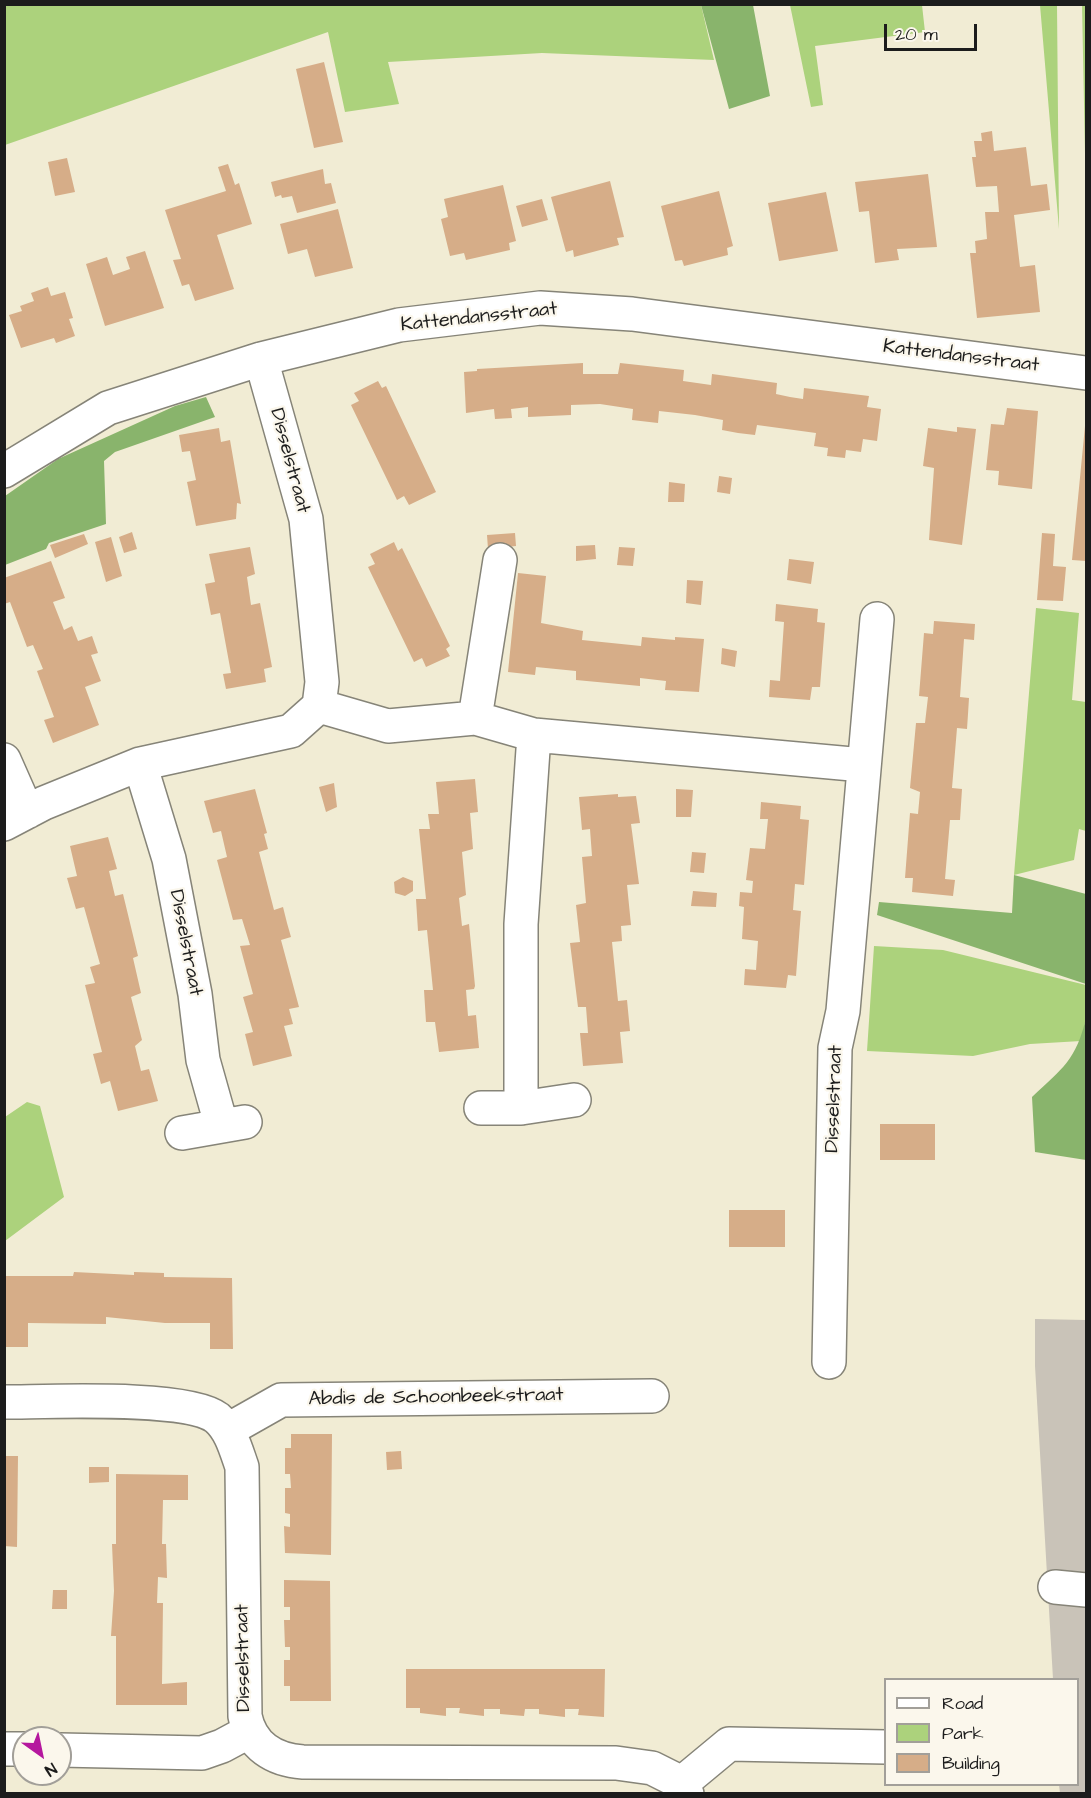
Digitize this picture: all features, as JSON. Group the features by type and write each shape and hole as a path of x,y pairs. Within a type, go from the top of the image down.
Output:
{"street":[{"name":"Kattendansstraat","path":"4,471 108,408 261,359 399,325 540,308 632,314 1086,373"},
{"name":"Disselstraat","path":"261,359 306,519 322,682 319,706"},
{"path":"475,718 500,560"},
{"name":"Disselstraat","path":"829,1362 835,1048 843,1011 877,619"},
{"path":"4,760 16,818 140,764 291,731 319,706 388,726 475,718 534,735 863,765"},
{"path":"521,1108 521,924 534,735"},
{"name":"Disselstraat","path":"140,764 169,859 195,994 203,1060 233,1123 182,1132"},
{"path":"481,1108 521,1108 574,1100"},
{"name":"Abdis de Schoonbeekstraat","path":"228,1430 281,1400 652,1396"},
{"path":"4,1402 123,1402 198,1408 217,1418 228,1430"},
{"name":"Disselstraat","path":"228,1430 242,1467 244,1702 248,1732 259,1745 285,1760 616,1763 652,1768 684,1788"},
{"path":"72,1750 202,1752 222,1746 248,1732"},
{"path":"684,1788 729,1744 884,1747"}],"shaded area":[{"path":"1035,1319 1086,1320 1086,1793 1060,1793 1059,1786 1079,1786 1079,1678 1053,1678 1035,1366"}],"green space":[{"path":"4,5 701,5 714,60 542,53 388,62 399,104 345,112 328,32 5,145"},
{"path":"701,5 753,5 770,96 729,109"},
{"path":"790,5 922,5 925,32 815,46 823,105 811,107"},
{"path":"1040,5 1057,5 1059,229"},
{"path":"1082,5 1086,5 1086,203"},
{"path":"206,397 215,417 115,452 104,461 106,524 49,543 46,549 5,565 5,496 58,459 175,406"},
{"path":"1036,608 1079,613 1072,700 1086,702 1086,831 1079,829 1074,860 1014,875"},
{"path":"1014,875 1086,894 1086,984 877,915 879,902 1012,913"},
{"path":"874,946 943,950 1086,985 1086,1018 1081,1041 1030,1044 973,1056 867,1051"},
{"path":"1086,1018 1086,1160 1035,1152 1032,1097 1073,1054"},
{"path":"27,1102 40,1106 64,1197 5,1241 5,1117"}],"building":[{"path":"324,62 343,142 314,148 296,69"},
{"path":"992,131 994,151 1026,147 1031,186 1047,184 1050,210 1014,215 1020,267 1035,265 1040,312 977,318 970,253 976,253 975,241 987,239 985,212 999,212 997,186 976,187 972,157 976,157 974,141 982,141 981,133"},
{"path":"67,158 75,192 55,196 48,162"},
{"path":"228,164 235,185 239,183 252,224 217,235 234,289 195,301 189,284 182,286 173,260 181,259 165,210 226,191 218,167"},
{"path":"323,169 325,184 331,183 336,203 297,213 292,196 275,197 271,182"},
{"path":"928,174 937,247 897,249 899,260 875,263 869,211 859,212 855,182"},
{"path":"610,181 624,237 617,238 619,245 574,257 573,250 566,252 551,197"},
{"path":"503,185 516,241 509,243 510,250 466,260 464,253 450,256 441,219 448,217 444,199"},
{"path":"719,191 733,246 727,248 728,255 684,266 682,260 675,261 661,206"},
{"path":"826,192 838,251 779,261 768,203"},
{"path":"542,199 548,220 522,227 516,206"},
{"path":"338,209 353,268 315,277 307,249 288,254 280,224"},
{"path":"145,251 164,308 105,326 86,264 107,257 113,275 130,269 126,257"},
{"path":"48,287 51,296 65,292 73,318 69,319 75,336 56,343 54,338 21,348 9,315 22,311 20,306 34,301 31,293"},
{"path":"583,363 583,374 618,374 620,363 684,370 683,381 711,385 712,374 777,383 776,394 803,399 804,388 869,396 867,407 881,409 877,441 863,439 861,452 846,450 845,458 827,456 828,448 814,446 816,433 757,425 755,435 738,433 722,430 723,420 695,415 659,411 658,423 632,420 633,409 600,404 571,405 571,415 528,417 528,407 511,409 512,418 495,419 494,409 466,413 464,372 477,371 477,369"},
{"path":"378,381 382,388 386,386 436,492 409,505 404,496 397,500 351,405 359,401 354,393"},
{"path":"1007,408 1038,411 1032,489 998,485 999,471 986,470 991,424 1004,425"},
{"path":"1086,426 1086,561 1072,560"},
{"path":"957,427 976,429 962,545 929,540 934,468 923,466 928,428 957,432"},
{"path":"219,428 221,442 230,440 241,504 237,503 236,519 196,526 187,482 196,480 190,451 182,452 179,435"},
{"path":"719,476 732,478 730,494 717,492"},
{"path":"669,482 685,484 684,502 668,502"},
{"path":"132,532 137,549 124,553 119,537"},
{"path":"515,533 516,546 488,549 487,535"},
{"path":"1042,533 1055,534 1053,566 1066,567 1063,601 1037,600"},
{"path":"84,534 88,544 55,558 50,545"},
{"path":"111,537 122,576 106,582 95,542"},
{"path":"394,542 398,551 402,548 450,646 446,649 450,656 426,667 422,658 414,662 368,567 375,564 370,554"},
{"path":"595,545 596,559 576,561 576,546"},
{"path":"250,547 255,574 247,577 251,605 260,603 272,667 264,669 266,682 226,689 223,674 231,673 220,613 211,615 205,584 215,582 209,554"},
{"path":"619,547 635,548 633,566 617,565"},
{"path":"789,559 814,562 811,584 787,580"},
{"path":"51,561 65,598 53,602 64,630 72,626 78,641 92,636 98,653 91,655 101,681 85,687 99,725 53,743 44,720 54,717 37,671 43,669 33,645 27,647 10,602 4,604 4,578"},
{"path":"518,573 546,576 541,623 583,631 582,640 641,646 642,637 675,640 675,637 704,639 699,692 665,690 666,681 640,678 640,686 576,680 576,671 536,667 535,675 508,672"},
{"path":"687,580 703,581 701,605 686,603"},
{"path":"776,604 818,609 817,622 825,623 820,687 812,687 810,700 769,697 770,680 780,681 784,622 775,621"},
{"path":"934,621 975,624 974,640 964,639 960,697 969,698 967,729 957,728 952,788 962,789 960,820 950,820 945,879 955,880 953,896 912,892 913,878 905,878 910,813 918,814 920,792 910,788 916,723 925,723 928,697 919,696 924,633 933,634"},
{"path":"722,648 737,651 735,667 721,664"},
{"path":"475,779 478,812 470,813 473,849 462,852 466,895 459,898 462,926 469,924 475,986 474,989 466,990 468,1016 476,1015 479,1048 439,1052 435,1022 426,1022 424,990 433,990 427,930 418,931 416,899 426,899 419,829 430,829 428,814 439,814 436,782"},
{"path":"334,783 337,807 326,812 319,787"},
{"path":"255,789 267,833 264,834 268,849 259,852 274,910 283,907 291,937 281,940 299,1007 289,1009 293,1024 284,1026 292,1056 253,1066 245,1034 253,1032 243,997 253,994 240,946 250,945 242,919 233,920 217,860 227,857 221,831 213,833 204,801"},
{"path":"676,789 693,790 691,817 676,817"},
{"path":"618,794 618,797 636,796 640,823 631,824 639,884 627,885 631,925 621,926 622,941 612,942 618,1001 627,1000 630,1031 620,1032 623,1063 583,1066 580,1033 588,1033 586,1007 578,1007 570,943 580,942 576,905 586,903 582,857 592,856 590,829 582,830 579,797"},
{"path":"761,802 801,806 800,819 809,820 804,885 795,884 793,910 801,911 796,976 788,975 786,988 744,985 745,969 756,970 758,941 742,939 744,907 739,906 740,892 752,893 753,881 746,880 750,848 765,849 768,819 760,819"},
{"path":"108,837 117,869 109,871 115,896 123,894 138,956 133,958 141,993 131,997 142,1040 135,1046 141,1071 149,1069 158,1101 118,1111 110,1081 101,1084 93,1054 102,1052 85,985 95,983 90,967 100,964 84,907 76,909 67,878 77,876 70,846"},
{"path":"692,852 706,853 704,873 690,872"},
{"path":"403,877 413,881 413,891 405,896 395,893 394,882"},
{"path":"693,891 717,893 716,907 691,906"},
{"path":"880,1124 935,1124 935,1160 880,1160"},
{"path":"729,1210 785,1210 785,1247 729,1247"},
{"path":"74,1272 134,1275 134,1272 164,1273 164,1277 232,1278 233,1349 210,1349 210,1323 165,1323 106,1317 106,1324 28,1323 28,1347 4,1347 4,1276 73,1276"},
{"path":"291,1434 332,1434 331,1555 285,1553 284,1526 290,1527 290,1514 285,1513 285,1488 291,1488 290,1474 285,1474 285,1448 291,1448"},
{"path":"401,1451 402,1469 387,1470 386,1452"},
{"path":"4,1456 18,1456 17,1547 4,1546"},
{"path":"89,1467 109,1467 109,1482 89,1483"},
{"path":"116,1474 188,1475 188,1500 163,1500 162,1544 166,1544 167,1578 158,1577 157,1603 163,1603 162,1684 187,1682 187,1705 116,1705 116,1636 111,1636 114,1591 112,1544 116,1544"},
{"path":"284,1580 330,1581 331,1701 290,1701 290,1686 284,1686 284,1660 290,1660 290,1647 285,1647 284,1620 290,1620 290,1607 284,1607"},
{"path":"53,1590 67,1590 67,1609 52,1609"},
{"path":"406,1669 605,1669 604,1717 578,1715 579,1709 565,1709 565,1717 539,1714 539,1709 525,1709 524,1716 500,1714 500,1709 484,1709 484,1716 459,1713 460,1708 446,1708 446,1716 420,1713 420,1708 406,1708"}]}
